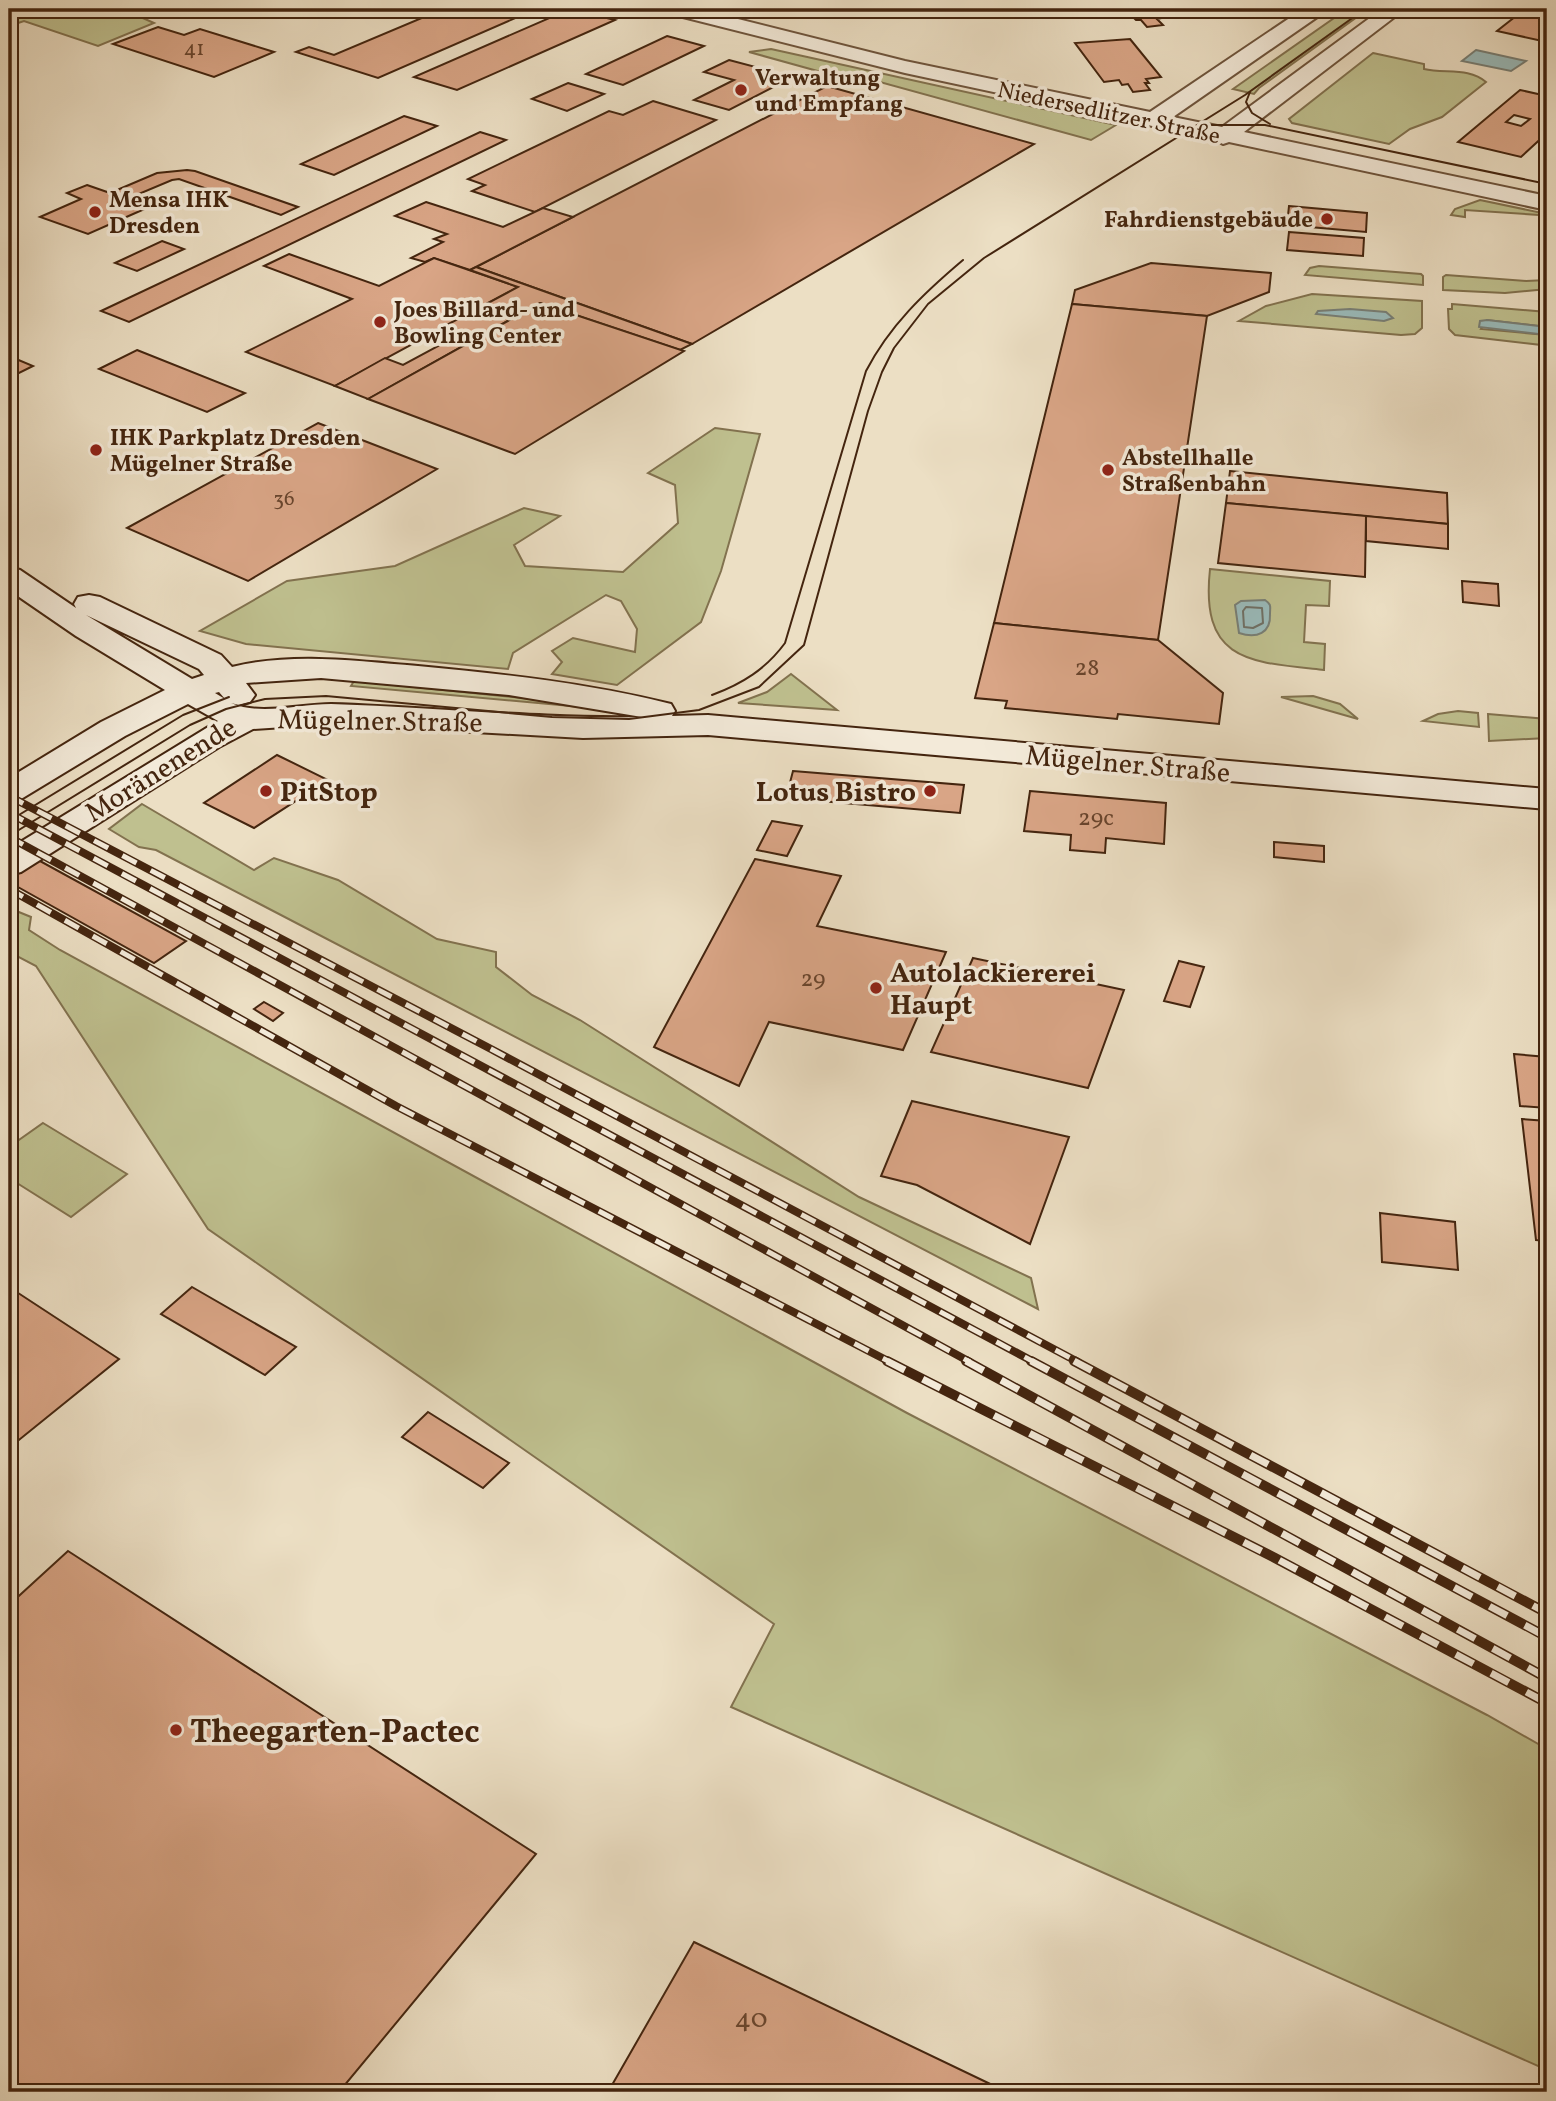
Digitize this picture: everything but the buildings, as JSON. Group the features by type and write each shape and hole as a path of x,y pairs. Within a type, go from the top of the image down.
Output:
{"street":[{"name":"Niedersedlitzer Straße","path":"674,9 905,67 1547,204"},
{"path":"1152,121 1316,9"},
{"path":"1223,137 1395,9"},
{"name":"Mügelner Straße","path":"9,576 66,594 181,647 210,662 226,678 263,671 303,668 423,676 580,693 709,725"},
{"name":"Mügelner Straße","path":"9,576 88,629 220,710 244,720 330,715 583,728 709,725 1547,799"},
{"name":"Moränenende","path":"9,793 130,719 190,691 226,678 244,703 244,720 206,740 9,864"}],"green space":[{"path":"9,9 151,9 136,15 154,23 98,46 24,21 9,26"},
{"path":"1347,9 1368,9 1254,94 1233,89"},
{"path":"771,49 1116,125 1091,140 880,82 868,85 749,52"},
{"path":"1373,53 1424,64 1424,69 1472,74 1486,82 1442,117 1410,129 1389,144 1292,123 1289,119"},
{"path":"1480,200 1547,214 1547,222 1540,222 1539,215 1465,210 1465,217 1451,215 1455,209"},
{"path":"1319,266 1421,274 1423,285 1305,275 1310,268"},
{"path":"1443,277 1547,280 1547,289 1505,293 1443,290"},
{"path":"1312,294 1422,301 1422,328 1415,334 1401,335 1239,321 1266,306"},
{"path":"1452,304 1547,312 1547,327 1487,320 1481,329 1547,335 1547,348 1541,348 1541,345 1455,335 1449,329 1448,309 1452,309"},
{"path":"715,428 760,434 721,571 701,622 617,685 552,674 562,662 552,651 573,638 635,652 637,629 621,601 606,595 513,653 508,669 246,644 200,631 287,581 395,566 524,508 560,516 514,545 525,566 623,572 678,523 675,485 648,473"},
{"path":"1210,569 1330,581 1329,606 1306,605 1304,642 1325,644 1324,670 1252,659 1235,651 1222,640 1213,623 1209,600"},
{"path":"791,674 837,710 738,703 767,692"},
{"path":"354,681 582,704 581,707 351,686"},
{"path":"1313,696 1340,704 1358,719 1281,697"},
{"path":"1458,711 1478,713 1479,727 1423,721 1438,714"},
{"path":"1488,714 1547,719 1547,738 1489,741"},
{"path":"142,804 254,870 274,858 338,880 437,939 496,952 496,967 532,995 580,1020 859,1197 1031,1278 1038,1309 156,850 139,847 109,829"},
{"path":"9,908 31,917 29,930 60,950 907,1413 1487,1715 1547,1749 1547,2070 731,1707 774,1624 208,1229 36,966 9,952"},
{"path":"43,1123 127,1174 71,1217 9,1178 9,1147"}],"water":[{"path":"1476,50 1526,61 1511,71 1462,61"},
{"path":"1350,309 1386,312 1393,318 1384,321 1316,314 1318,311"},
{"path":"1480,321 1547,327 1547,335 1479,327"},
{"path":"1265,600 1270,607 1270,621 1265,630 1257,635 1239,633 1235,605 1241,601"}],"tram line":[{"path":"9,836 190,725 226,709 265,699 326,696 552,717 629,719 699,710 759,687 804,645 868,411 882,372 894,348 928,304 984,258 1245,95 1365,9"},
{"path":"1250,92 1246,102 1252,113 1270,124"},
{"path":"1203,125 1265,125 1547,184"},
{"path":"712,695 753,675 770,661 785,643 866,371 897,324 963,260"},
{"path":"9,821 183,715 229,697"}],"railway":[{"path":"9,796 1078,1362"},
{"path":"9,813 1034,1362"},
{"path":"9,837 970,1362"},
{"path":"9,889 396,1106 890,1362"},
{"path":"887,1361 1275,1558 1547,1703"},
{"path":"966,1361 1547,1678"},
{"path":"1031,1361 1547,1637"},
{"path":"1074,1361 1547,1613"}],"place":[{"name":"Verwaltung und Empfang","path":"741,90"},
{"name":"Mensa IHK Dresden","path":"95,212"},
{"name":"Fahrdienstgebäude","path":"1327,219"},
{"name":"Joes Billard- und Bowling Center","path":"380,322"},
{"name":"IHK Parkplatz Dresden Mügelner Straße","path":"96,450"},
{"name":"Abstellhalle Straßenbahn","path":"1108,470"},
{"name":"PitStop","path":"266,791"},
{"name":"Lotus Bistro","path":"930,791"},
{"name":"Autolackiererei Haupt","path":"876,988"},
{"name":"Theegarten-Pactec","path":"176,1730"}]}
